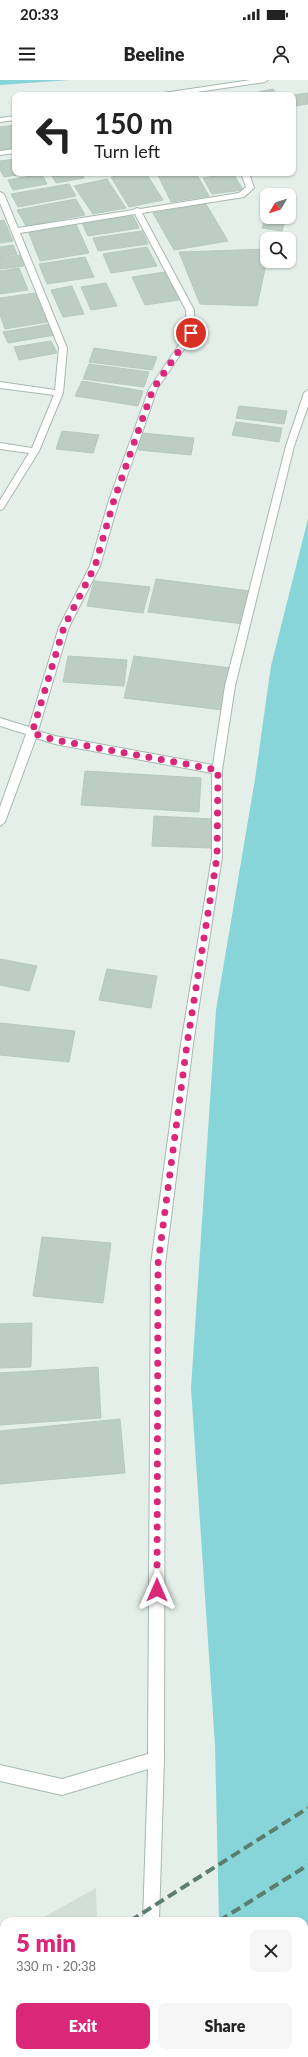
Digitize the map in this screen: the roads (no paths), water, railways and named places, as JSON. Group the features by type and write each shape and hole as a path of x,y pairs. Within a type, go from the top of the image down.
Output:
{"street":[{"path":"201,92 265,80"},
{"path":"0,120 12,118"},
{"path":"0,154 12,152"},
{"path":"15,231 137,210 241,195 250,188 246,176"},
{"path":"0,194 63,348 59,393 35,451 0,507"},
{"path":"0,822 32,733 64,627 95,566 114,500 153,389 191,333 190,310 137,210"},
{"path":"0,384 59,393"},
{"path":"151,1917 156,1759 158,1264 187,1044 217,857 218,770 230,686 290,446 308,393"},
{"path":"0,446 35,451"},
{"path":"0,722 55,740 218,770"},
{"path":"0,1773 62,1787 156,1759"}],"water":[{"path":"0,80 70,80 0,85"},
{"path":"308,519 308,1917 219,1917 215,1745 191,1388 216,1010 255,779 271,666"}],"railway":[{"path":"136,1917 308,1808"},
{"path":"225,1917 308,1865"}]}
